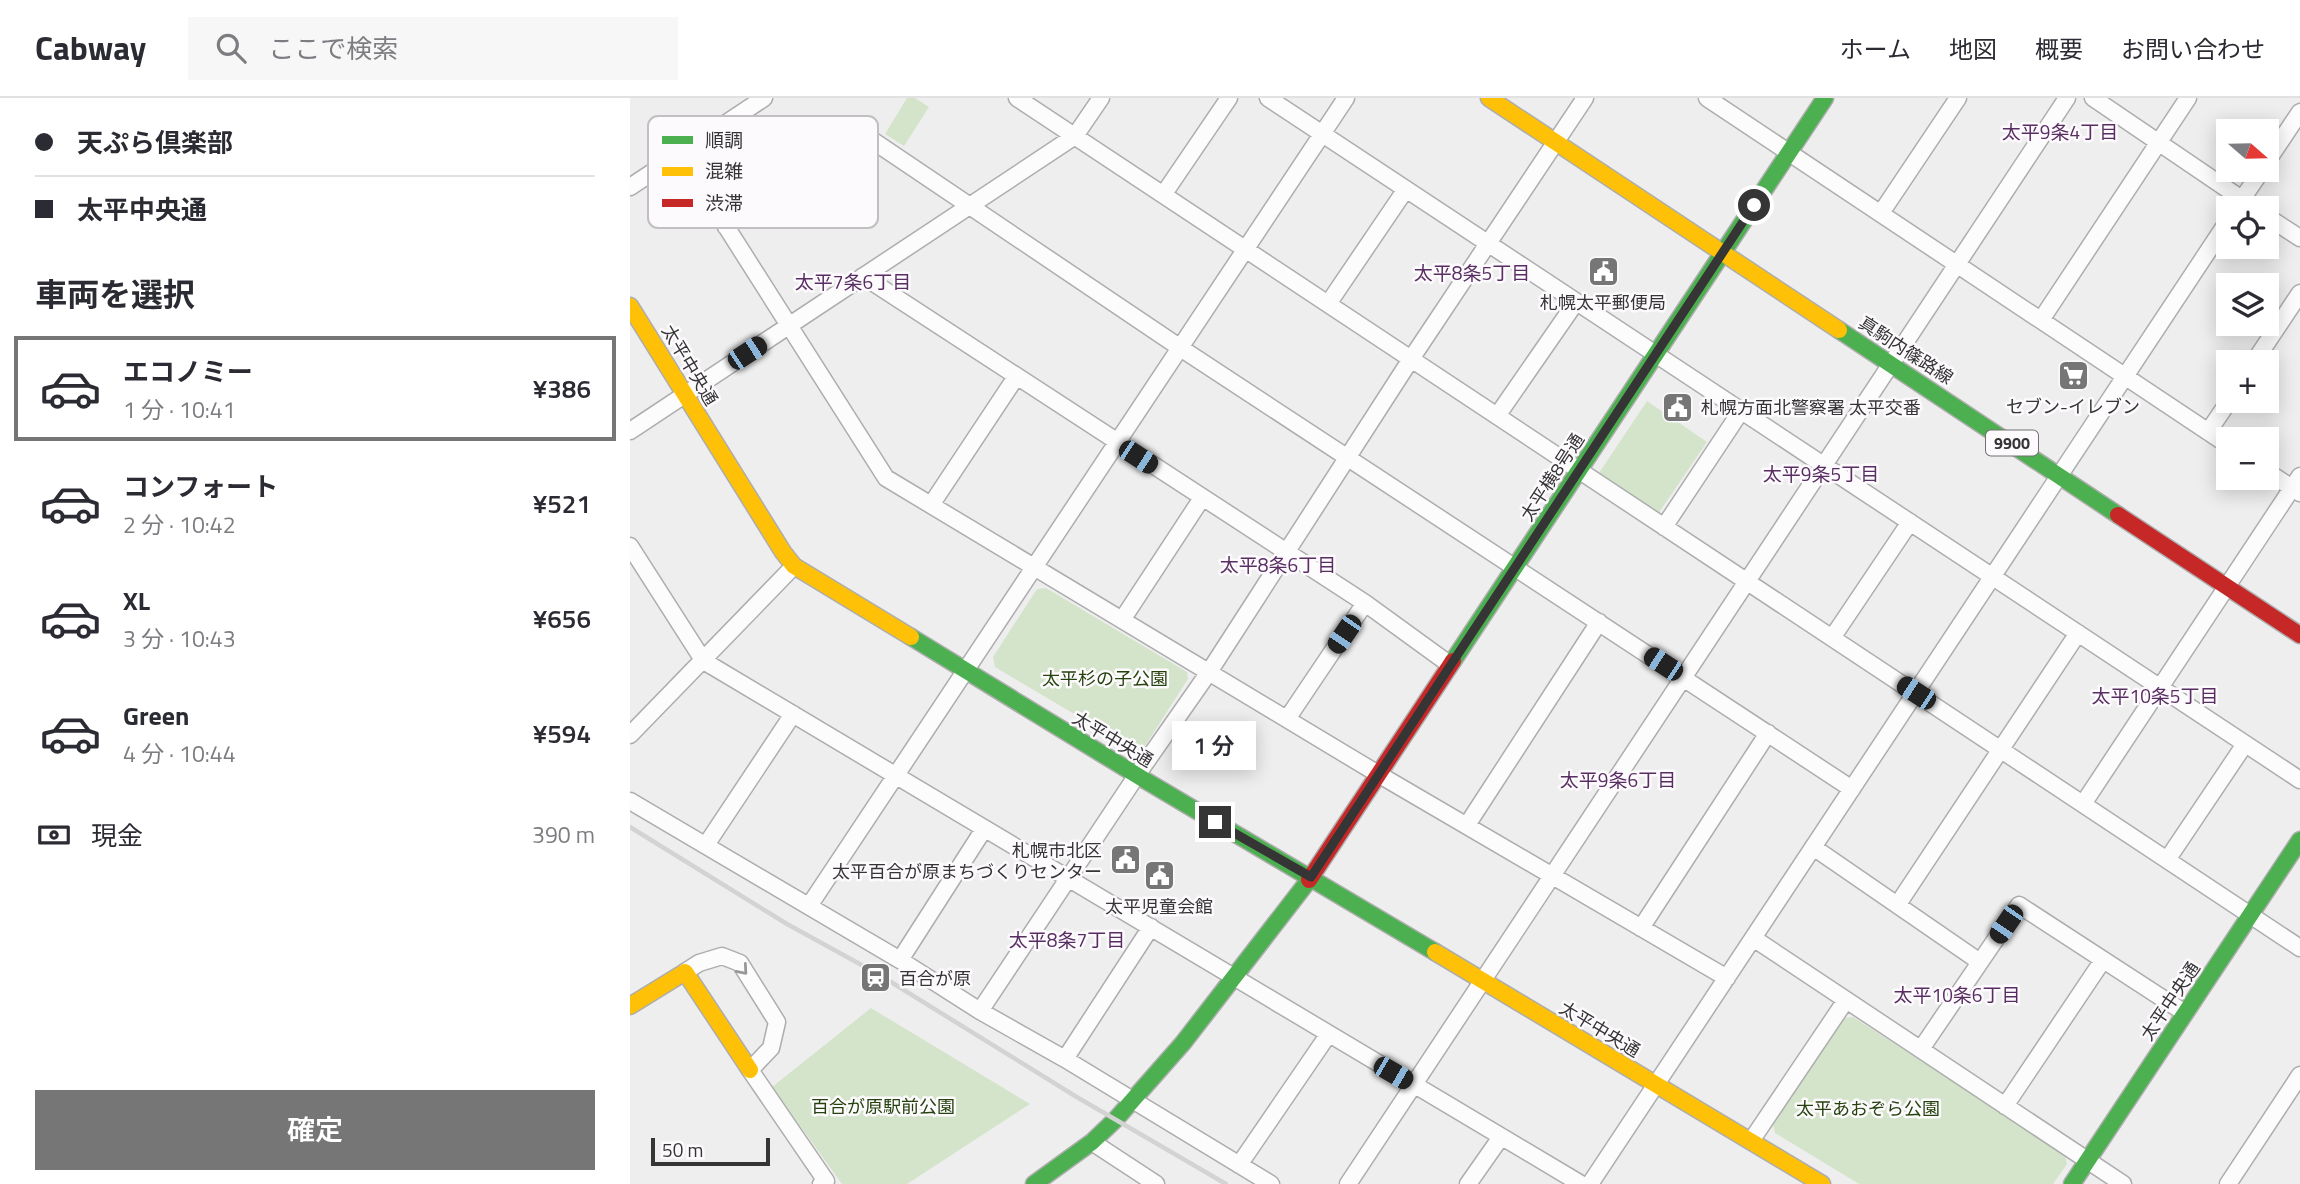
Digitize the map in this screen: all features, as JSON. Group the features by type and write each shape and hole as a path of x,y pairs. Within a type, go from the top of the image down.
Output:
{"street":[{"path":"737,116 764,98"},
{"path":"1017,98 2300,948"},
{"path":"630,431 1074,136 1101,98"},
{"path":"1163,195 1228,98"},
{"path":"1268,98 2300,780"},
{"path":"809,906 1346,98"},
{"name":"真駒内篠路線","path":"1489,98 2300,635"},
{"path":"980,1011 1209,672 1411,359 1585,98"},
{"path":"1707,98 2216,437"},
{"name":"太平横8号通","path":"1034,1184 1111,1125 1183,1043 1311,877 1449,664 1825,98"},
{"path":"1881,213 1958,98"},
{"path":"1348,1184 2067,98"},
{"path":"2092,98 2230,196"},
{"path":"2041,320 2188,98"},
{"path":"2279,144 2300,112"},
{"path":"878,144 1348,459 1852,789"},
{"path":"630,187 648,175"},
{"path":"1328,304 1406,189"},
{"path":"2279,224 2300,237"},
{"path":"727,228 886,478 1378,774 1727,978"},
{"path":"1590,1184 2216,239"},
{"path":"863,276 1364,603 1449,664"},
{"path":"2262,350 2300,293"},
{"path":"1497,416 1576,302"},
{"name":"太平中央通","path":"632,312 794,566 965,672 1822,1184"},
{"path":"931,505 1016,377"},
{"path":"1664,527 1741,411"},
{"path":"2208,432 2221,413"},
{"path":"2084,804 2297,486 2279,477"},
{"path":"1122,620 1202,498"},
{"path":"1832,638 1910,522"},
{"path":"630,546 637,571 703,660 1581,1184"},
{"path":"630,735 794,566"},
{"path":"1287,719 1364,603"},
{"path":"1467,825 1599,622"},
{"path":"1898,904 2078,633"},
{"path":"706,845 793,714"},
{"path":"1642,928 1768,733"},
{"path":"2167,860 2245,744"},
{"path":"630,801 1271,1184"},
{"path":"900,960 984,829"},
{"name":"太平中央通","path":"2072,1184 2300,840"},
{"path":"1813,848 1980,962"},
{"path":"1920,1049 2019,905 2185,1013"},
{"path":"1065,1059 1152,927"},
{"path":"1753,938 2123,1184"},
{"path":"630,1006 699,963 722,956 740,964 777,1022 771,1048 750,1070"},
{"path":"2005,1105 2103,960"},
{"path":"685,972 826,1181 821,1184"},
{"path":"1751,1141 1846,1000"},
{"path":"1239,1165 1328,1035"},
{"path":"2228,1184 2300,1075"},
{"path":"1468,1184 1501,1137"},
{"path":"1091,1142 1156,1184"}],"green space":[{"path":"907,98 915,98 929,107 904,146 885,134"},
{"path":"1647,401 1707,442 1658,514 1599,473"},
{"name":"太平杉の子公園","path":"1046,588 1187,672 1188,679 1143,749 1135,750 995,667 993,657 1037,589"},
{"name":"百合が原駅前公園","path":"871,1008 1030,1104 907,1184 842,1184 772,1087"},
{"name":"太平あおぞら公園","path":"1853,1017 2065,1154 2067,1164 2053,1184 1859,1184 1775,1133 1773,1125 1843,1018"}],"railway":[{"path":"630,827 787,924 878,974 1075,1096 1226,1184"}],"traffic: fast":[{"path":"1453,661 1825,98"},
{"path":"1839,330 2118,515"},
{"path":"911,637 1143,779 1435,952"},
{"path":"2072,1184 2300,840"},
{"path":"1034,1184 1092,1142 1116,1119 1183,1043 1309,880"}],"traffic: slow":[{"path":"1489,98 1839,330"},
{"path":"630,306 794,566 911,637"},
{"path":"1435,952 1822,1184"},
{"path":"630,1006 685,972 750,1070"}],"traffic: jam":[{"path":"2118,515 2300,635"},
{"path":"1309,880 1453,661"}],"place":[{"name":"札幌太平郵便局","path":"1603,271"},
{"name":"セブン-イレブン","path":"2073,376"},
{"name":"札幌方面北警察署 太平交番","path":"1678,407"},
{"name":"札幌市北区 太平百合が原まちづくりセンター","path":"1125,860"},
{"name":"太平児童会館","path":"1159,876"},
{"name":"百合が原","path":"876,978"}],"district":[{"name":"太平9条4丁目","path":"2060,131"},
{"name":"太平8条5丁目","path":"1472,272"},
{"name":"太平7条6丁目","path":"853,281"},
{"name":"太平9条5丁目","path":"1821,473"},
{"name":"太平8条6丁目","path":"1278,564"},
{"name":"太平10条5丁目","path":"2155,695"},
{"name":"太平9条6丁目","path":"1618,779"},
{"name":"太平8条7丁目","path":"1067,939"},
{"name":"太平10条6丁目","path":"1957,994"}],"route":[{"path":"1215,822 1311,877 1754,205"}]}
